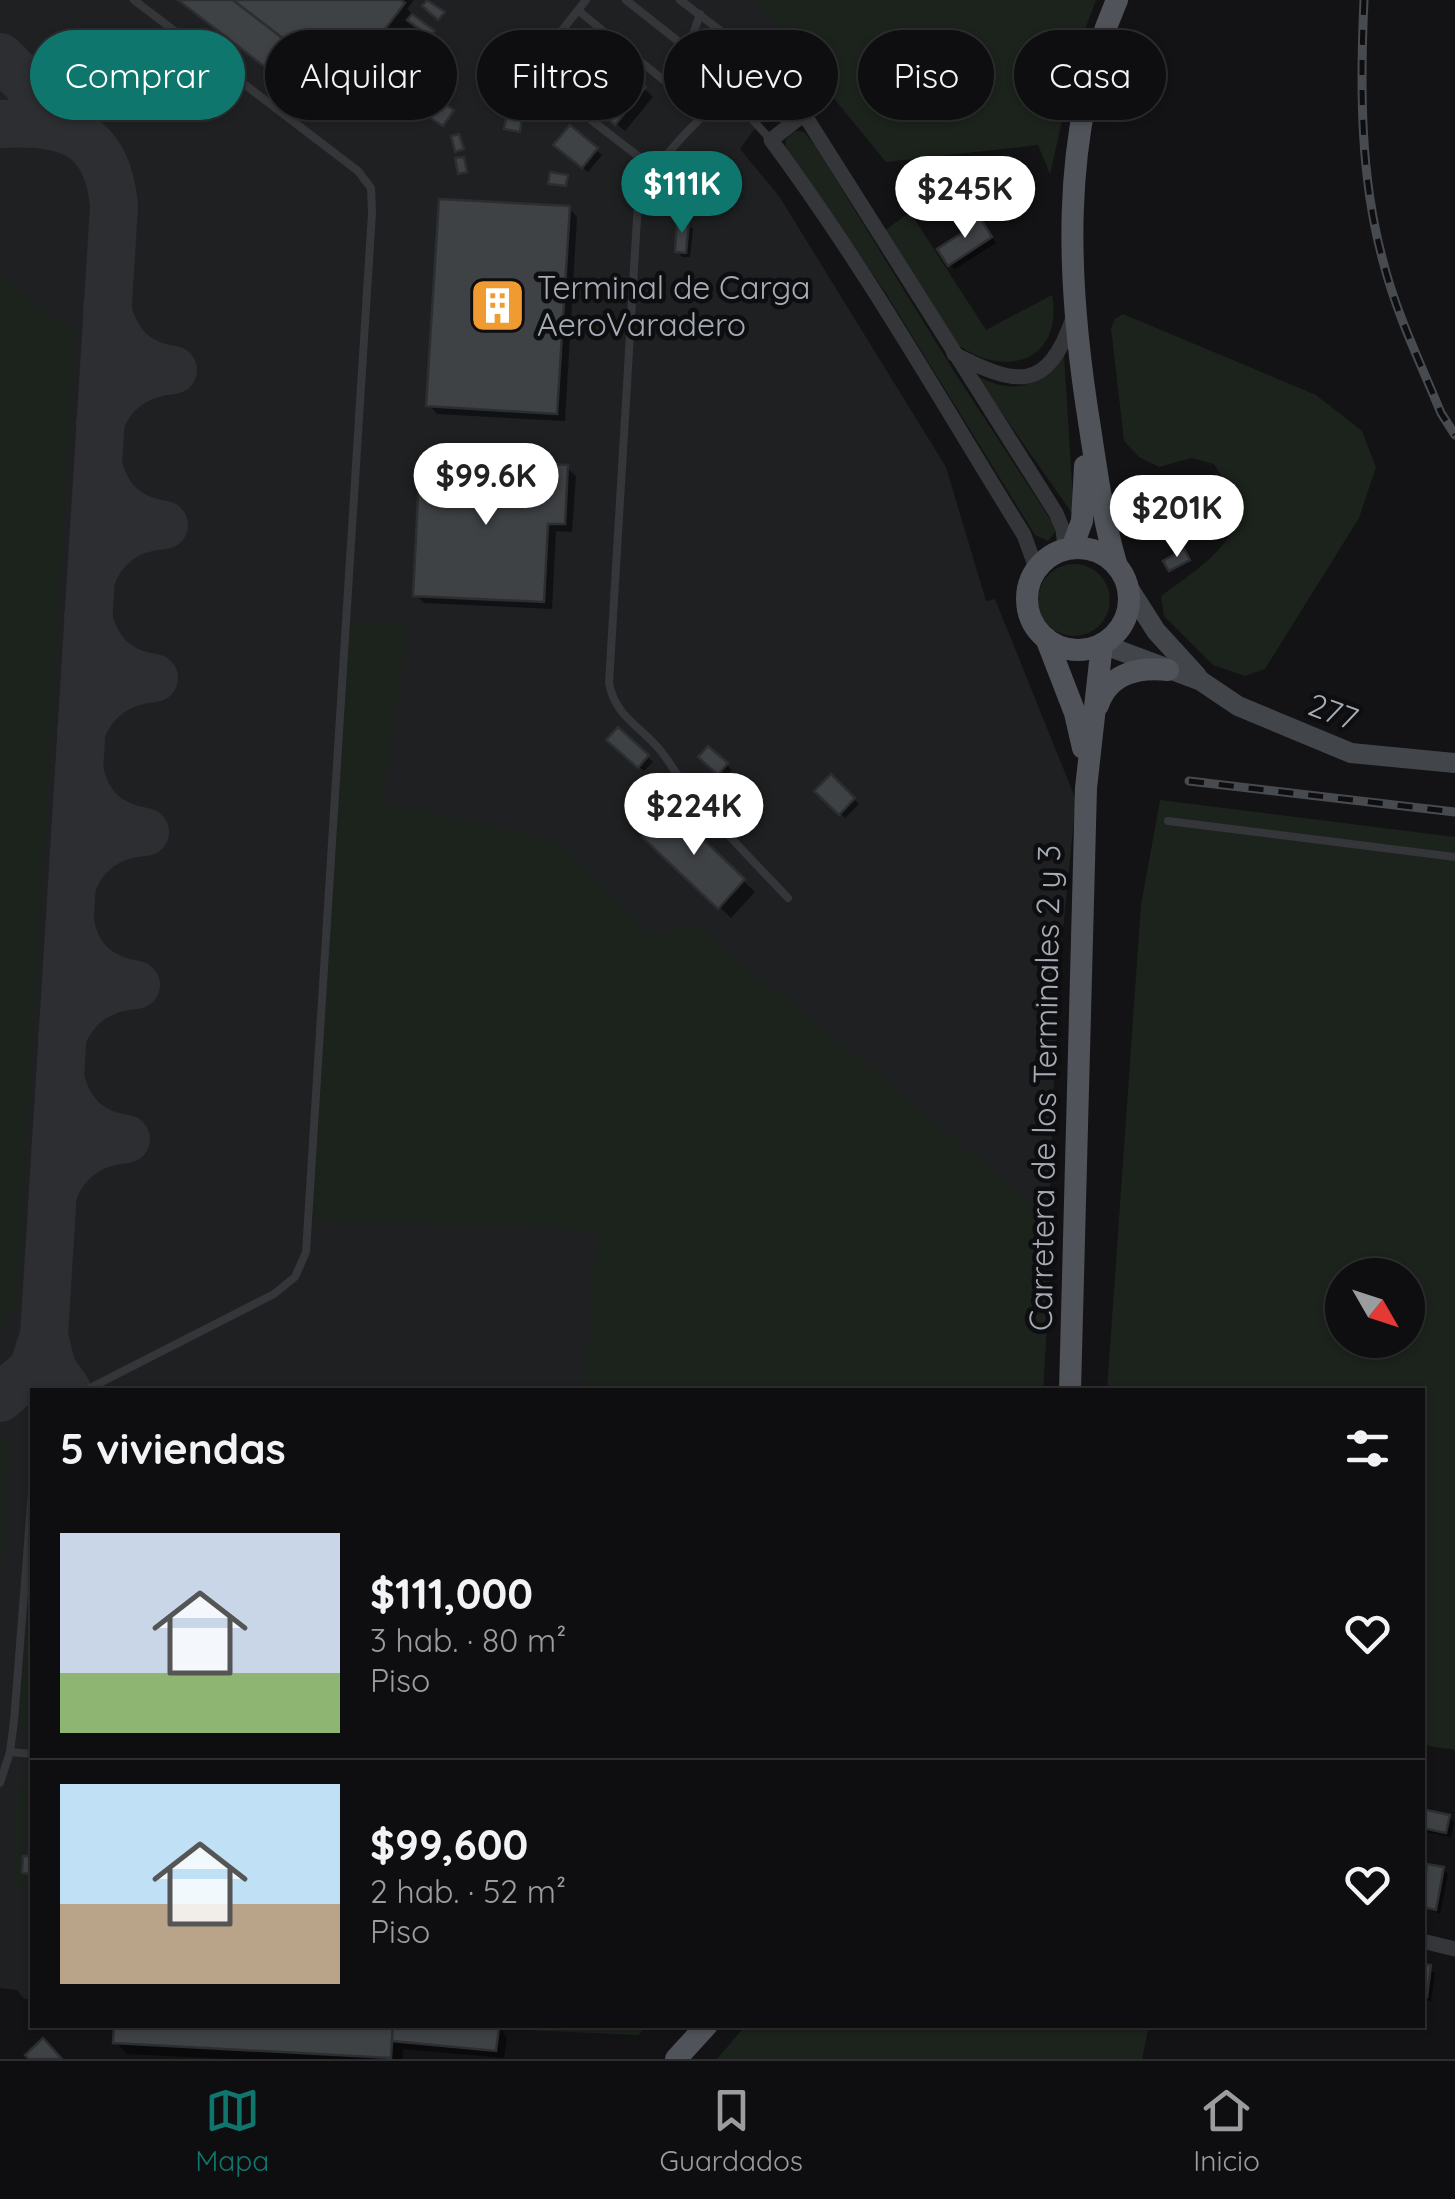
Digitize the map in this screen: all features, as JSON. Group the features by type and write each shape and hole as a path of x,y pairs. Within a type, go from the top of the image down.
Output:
{"main road":[{"path":"1116,563 1095,550 1068,548 1052,554 1036,568 1028,590 1028,608 1034,625 1056,645 1079,650 1112,638 1125,620 1130,600 1104,520 1074,314 1072,220 1076,148 1097,53 1117,0"},
{"path":"1068,548 1082,521 1087,412"},
{"name":"Carretera de los Terminales 2 y 3","path":"1046,638 1082,735 1086,788"},
{"name":"Carretera de los Terminales 2 y 3","path":"1070,1388 1086,788 1102,644"},
{"path":"1094,718 1106,688 1116,679 1136,669 1168,670"},
{"path":"676,2059 704,2028"}],"street":[{"path":"796,120 771,140 810,191 1024,535 1036,568"},
{"path":"808,120 1056,513 1068,548"},
{"path":"953,354 994,374 1022,378 1047,368 1063,348 1074,314"},
{"name":"277","path":"1128,587 1156,631 1202,682"},
{"name":"277","path":"1102,644 1202,682 1238,706 1351,753 1455,763"},
{"path":"1425,1942 1455,1948"}],"lane":[{"path":"90,1388 274,1294 300,1271 306,1252 372,212 370,188 358,171 134,0"},
{"path":"586,0 529,72 656,170"},
{"path":"680,0 720,30"},
{"path":"628,1 664,30"},
{"path":"580,12 664,81"},
{"path":"695,30 700,14"},
{"path":"699,120 656,170 638,202 609,683 621,714 661,751 704,809 788,898"},
{"path":"754,120 771,140"},
{"path":"1168,821 1455,858"},
{"path":"0,1783 10,1752 30,1516"},
{"path":"10,1752 30,1754"}],"shaded area":[{"path":"0,0 1047,0 994,53 994,30 858,30 858,120 928,120 886,162 838,103 838,30 664,30 664,120 764,120 740,149 779,196 946,467 986,601 995,599 1076,800 1057,989 1049,1219 1053,1223 1043,1388 30,1388 30,1998 24,1999 17,1990 0,1988"},
{"path":"757,0 1096,0 1085,30 1014,30 1014,120 1062,120 1050,174 1038,145 886,162 838,102 838,30 781,30"},
{"path":"795,131 804,132 816,147 1052,522 1055,532 1048,541 1035,535 885,292 785,148 786,139"},
{"path":"910,212 986,330 1052,295 1053,318 1048,337 1039,350 1009,362 990,360 953,341 884,231"},
{"path":"0,275 75,334 17,1302 0,1329"},
{"path":"1123,314 1316,395 1362,431 1376,467 1359,518 1265,669 1245,676 1213,665 1164,616 1161,596 1214,555 1234,528 1235,499 1214,464 1191,458 1159,467 1139,457 1124,441 1111,328"},
{"path":"1064,355 1074,516 976,376 1002,385 1024,385 1044,375"},
{"path":"1074,564 1088,566 1100,574 1108,586 1108,614 1100,626 1088,634 1074,636 1060,634 1048,626 1040,614 1038,600 1040,586 1048,574 1060,566"},
{"path":"350,622 408,624 382,802 560,842 653,935 692,924 841,1043 1053,1223 1043,1388 585,1388 597,1230 311,1218"},
{"path":"1160,800 1455,837 1455,1750 1425,1745 1425,1388 1107,1388 1141,905"},
{"path":"0,1440 18,1441 8,1451 0,1602"},
{"path":"30,1573 30,1734 22,1728"},
{"path":"30,1777 30,1843 15,1843 18,1797"},
{"path":"14,1850 25,1850 21,1874 30,1875 30,1888 14,1887"},
{"path":"527,2028 645,2028 638,2035"},
{"path":"743,2028 1148,2028 1142,2059 717,2059"}],"building":[{"path":"178,0 233,0 272,30 265,30 265,67 245,52 245,30 217,30"},
{"path":"233,0 405,3 384,30 272,30"},
{"path":"427,0 445,12 438,20 422,6"},
{"path":"412,14 434,30 421,30 407,20"},
{"path":"506,120 522,120 520,132 504,129"},
{"path":"570,125 598,148 582,168 553,145"},
{"path":"459,134 464,149 455,152 451,136"},
{"path":"464,157 467,172 458,174 455,158"},
{"path":"550,172 568,175 566,186 548,184"},
{"name":"Terminal de Carga AeroVaradero","path":"439,199 570,206 557,414 426,406"},
{"path":"978,214 992,237 948,266 937,249 970,228 966,222"},
{"path":"677,220 689,221 686,253 675,252"},
{"path":"420,456 568,465 565,524 548,524 544,602 413,596"},
{"path":"1171,489 1176,510 1153,515 1149,493"},
{"path":"1218,497 1228,512 1211,524 1201,508"},
{"path":"1184,549 1190,560 1169,571 1163,561"},
{"path":"618,727 649,755 638,768 606,740"},
{"path":"708,746 728,763 718,775 698,757"},
{"path":"831,774 855,798 839,815 814,791"},
{"path":"670,808 745,879 718,909 642,837"},
{"path":"1425,1810 1450,1815 1446,1833 1425,1829"},
{"path":"23,1856 30,1856 30,1874 22,1873"},
{"path":"1427,1864 1444,1867 1436,1910 1425,1908"},
{"path":"1425,1964 1431,1965 1425,1997"},
{"path":"114,2028 393,2028 391,2058 113,2043"},
{"path":"393,2028 499,2028 496,2051 392,2041"},
{"path":"43,2038 62,2059 29,2059 25,2055"}],"taxiway":[{"path":"0,57 77,132"},
{"path":"0,124 45,125 80,136 103,162 114,206 44,1335 33,1369 0,1398"},
{"path":"100,423 112,401 128,385 173,370 148,363 129,350 115,332 107,307"},
{"path":"91,578 103,556 119,540 139,530 164,525 139,518 120,505 106,487 98,463"},
{"path":"81,732 93,710 109,693 154,678 130,671 110,659 97,641 88,616"},
{"path":"72,885 84,863 100,846 121,836 145,832 120,825 101,812 87,794 79,769"},
{"path":"62,1038 74,1016 91,1000 111,989 136,985 111,978 91,965 78,947 70,922"},
{"path":"53,1193 65,1171 81,1154 126,1139 101,1132 82,1120 68,1101 60,1077"},
{"path":"44,1335 52,1369 66,1388"}],"railway":[{"path":"1364,0 1363,132 1375,229 1402,319 1441,413 1455,435"},
{"path":"1189,781 1455,812"}],"place":[{"name":"Terminal de Carga AeroVaradero","path":"498,306"}]}
